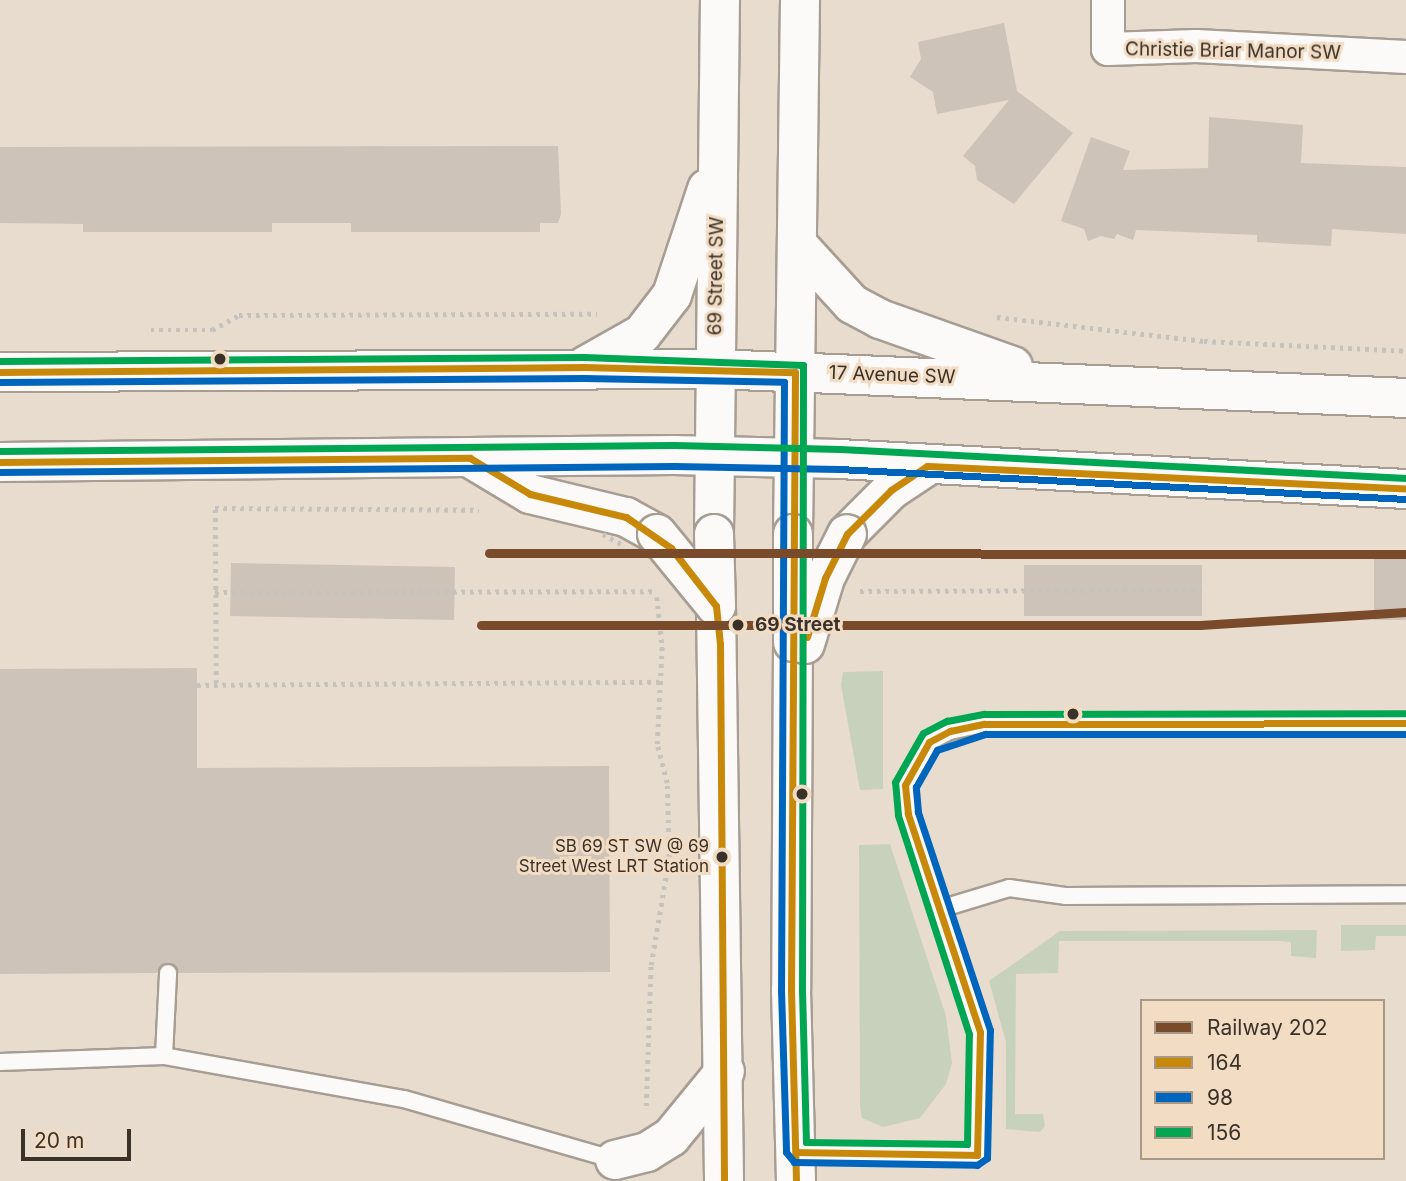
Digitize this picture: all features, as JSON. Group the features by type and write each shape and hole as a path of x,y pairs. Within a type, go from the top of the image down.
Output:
{"main road":[{"name":"69 Street SW","path":"720,0 713,457 716,606 720,644 724,1181"},
{"path":"796,1167 797,655 793,534 800,0"},
{"path":"584,367 642,334 672,295 702,200 718,165"},
{"path":"798,245 852,304 880,320 1059,380"},
{"name":"17 Avenue SW","path":"0,372 584,367 715,369 1059,380 1406,398"},
{"path":"0,394 288,369"},
{"path":"470,458 530,494 626,517 657,534 716,606"},
{"path":"0,462 795,458 1406,489"},
{"path":"797,655 825,578 847,534 891,490 927,466"},
{"path":"615,1160 647,1152 671,1136 725,1071"},
{"path":"615,1160 654,1181"}],"street":[{"name":"Christie Briar Manor SW","path":"1108,0 1108,49 1196,46 1406,57"}],"lane":[{"path":"796,1167 977,1155 980,1032 908,814 905,785 929,742 950,731 984,724 1406,723"},
{"path":"940,909 1009,888 1066,896 1406,894"},
{"path":"164,1056 167,973"},
{"path":"0,1062 164,1056 404,1099 615,1160"}],"path":[{"path":"146,330 212,330 239,315 608,313"},
{"path":"985,315 1204,341 1406,351"},
{"path":"216,683 215,508 482,510"},
{"path":"590,531 603,534"},
{"path":"215,592 231,592"},
{"path":"646,1118 651,965 669,857 667,783 657,744 663,682 662,644"},
{"path":"197,685 663,682"}],"green space":[{"path":"883,671 883,789 860,790 841,685 843,672"},
{"path":"890,844 946,1016 952,1063 946,1084 920,1118 883,1127 862,1118 860,1107 859,845"},
{"path":"1341,925 1406,925 1406,936 1376,936 1375,950 1341,951"},
{"path":"1317,930 1316,958 1291,956 1291,942 1281,941 1059,941 1058,973 1016,974 1015,1114 1043,1114 1045,1126 1040,1132 1006,1129 1006,1042 989,981 1060,931"}],"building":[{"path":"1004,23 1017,91 1073,133 1014,204 977,180 975,166 963,156 1009,100 937,114 933,92 910,77 921,59 918,42"},
{"path":"1209,117 1303,125 1301,163 1406,167 1406,234 1332,229 1331,246 1257,242 1257,235 1136,230 1133,240 1117,234 1114,239 1101,236 1088,241 1084,229 1061,221 1091,137 1130,151 1123,170 1208,168"},
{"path":"558,146 561,214 558,223 540,223 540,232 351,232 351,223 272,223 272,232 83,232 83,224 0,223 0,147"},
{"path":"1374,554 1406,554 1406,620 1374,620"},
{"path":"231,563 455,567 454,620 230,616"},
{"path":"1024,565 1202,565 1202,616 1024,616"},
{"path":"197,668 197,768 609,766 610,972 178,973 168,963 157,973 0,974 0,669"}],"rail line":[{"name":"202","path":"489,553 1406,554"},
{"name":"202","path":"481,625 1200,625 1406,612"}],"transit line":[{"name":"156","path":"0,361 584,357 803,365 802,990 806,1142 967,1144 969,1034 898,815 895,782 923,733 947,721 984,714 1406,713"},
{"name":"164","path":"0,372 584,367 795,372 791,990 796,1181"},
{"name":"98","path":"0,382 584,378 784,382 781,990 786,1152 794,1162 977,1165 987,1158 990,1030 918,812 916,787 937,750 985,734 1406,734"},
{"name":"156","path":"0,451 674,445 840,449 1406,478"},
{"name":"164","path":"0,462 470,458 530,494 626,517 671,548 716,606 720,644 724,1181"},
{"name":"98","path":"0,472 674,466 839,469 1405,499"},
{"name":"164","path":"807,637 825,578 847,534 891,490 927,466 1406,489"},
{"name":"164","path":"796,1152 977,1155 980,1032 908,814 905,785 929,742 950,731 984,724 1406,723"}],"place":[{"name":"69 Street","path":"738,625"},
{"name":"SB 69 ST SW @ 69 Street West LRT Station","path":"722,857"}]}
